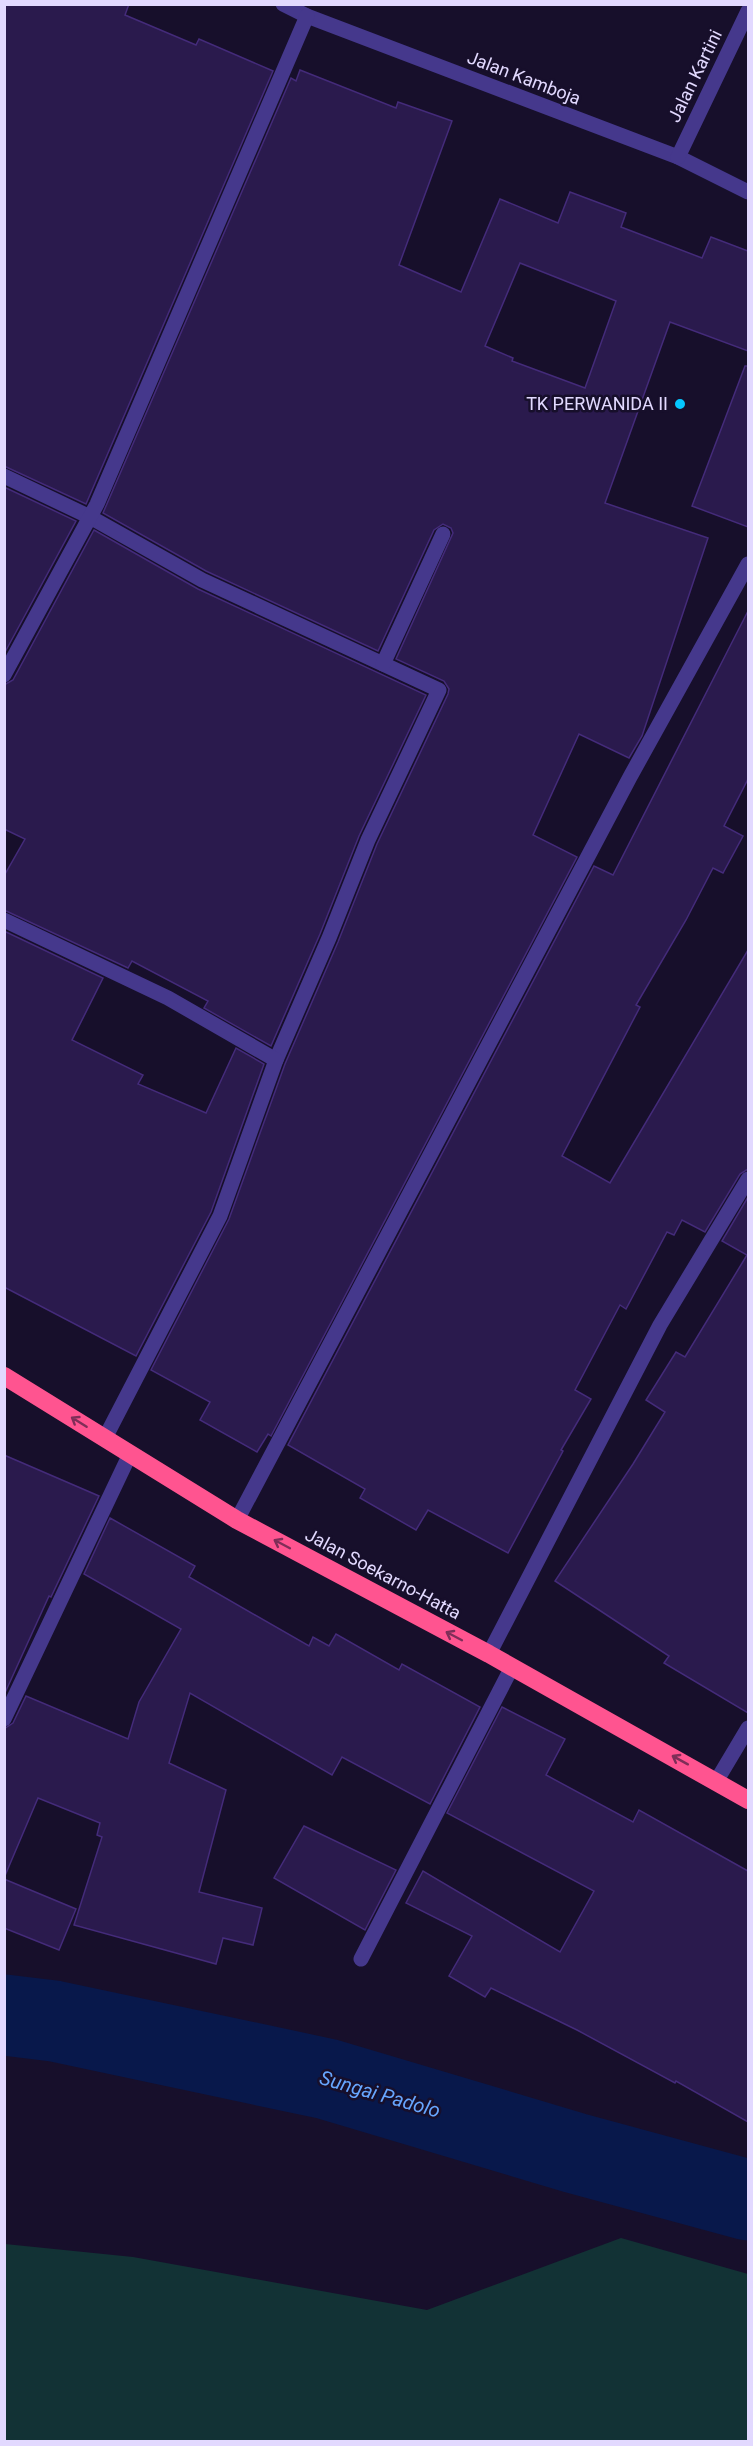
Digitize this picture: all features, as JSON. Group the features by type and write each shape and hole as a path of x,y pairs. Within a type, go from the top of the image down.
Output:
{"highway":[{"name":"Jalan Soekarno-Hatta","path":"4,1376 237,1521 489,1654 717,1780 748,1800"}],"street":[{"name":"Jalan Kamboja","path":"283,4 307,16 678,157 748,192"},
{"name":"Jalan Kartini","path":"678,157 748,11"},
{"path":"4,675 90,516 307,16"},
{"path":"4,476 90,516 202,580 439,690 368,840 329,938 276,1060 220,1216 105,1438"},
{"path":"383,664 443,534"},
{"path":"237,1521 630,777 748,564"},
{"path":"4,920 168,998 276,1060"},
{"path":"489,1654 660,1325 748,1179"},
{"path":"4,1719 130,1454"},
{"path":"361,1959 512,1667"},
{"path":"717,1780 748,1728"}],"green space":[{"path":"621,2238 748,2274 748,2441 5,2441 5,2244 133,2257 427,2310"}],"building":[{"path":"4,4 129,4 125,15 196,45 199,39 273,71 86,504 4,466"},
{"path":"300,70 396,108 398,102 452,121 399,265 461,292 500,199 558,223 570,192 626,213 621,227 702,258 711,237 748,251 748,351 670,322 605,503 708,538 642,736 629,758 579,734 533,835 577,857 271,1436 268,1434 257,1452 200,1420 210,1402 151,1370 229,1219 285,1064 338,942 377,844 448,694 449,689 444,681 396,659 453,533 451,528 443,524 434,530 378,651 206,571 103,513 291,78 296,81","holes":["520,263 616,301 585,388 512,361 513,358 485,346"]},
{"path":"745,366 748,366 748,527 692,506"},
{"path":"4,487 76,521 4,654"},
{"path":"94,530 198,589 426,695 359,836 320,934 271,1046 204,1008 208,1001 132,961 128,968 4,910 4,876 25,839 4,829 4,685 13,680"},
{"path":"748,611 748,779 724,826 743,836 723,873 713,868 686,920 636,1005 640,1007 562,1156 610,1183 748,950 748,1169 740,1174 705,1232 682,1220 674,1235 667,1232 626,1309 620,1305 575,1390 591,1399 561,1450 563,1451 508,1553 428,1510 416,1530 360,1498 365,1489 288,1445 594,866 613,875"},
{"path":"4,931 103,978 72,1040 143,1075 138,1084 206,1113 236,1048 264,1064 211,1212 136,1356 4,1287"},
{"path":"748,1197 748,1713 664,1663 669,1656 555,1581 665,1412 646,1400 676,1352 685,1357 747,1255 722,1241"},
{"path":"4,1455 99,1496 51,1597 49,1596 4,1695"},
{"path":"110,1518 195,1566 189,1577 309,1646 313,1637 329,1646 336,1634 399,1670 402,1664 480,1707 430,1804 342,1757 332,1775 190,1693 169,1763 226,1790 199,1892 262,1908 253,1945 223,1938 216,1964 74,1925 102,1837 97,1835 100,1823 38,1798 4,1878 4,1729 13,1723 26,1696 128,1739 139,1702 181,1629 84,1574"},
{"path":"502,1707 565,1739 546,1775 633,1822 639,1810 748,1871 748,2122 676,2081 675,2083 577,2030 491,1988 485,1997 449,1976 472,1936 406,1903 423,1871 560,1952 594,1891 447,1813"},
{"path":"304,1826 396,1870 365,1930 274,1878"},
{"path":"4,1879 76,1909 59,1950 4,1928"}],"waterway":[{"name":"Sungai Padolo","path":"4,2015 54,2021 327,2079 575,2153 748,2200"}],"place":[{"name":"TK PERWANIDA II","path":"680,404"}]}
